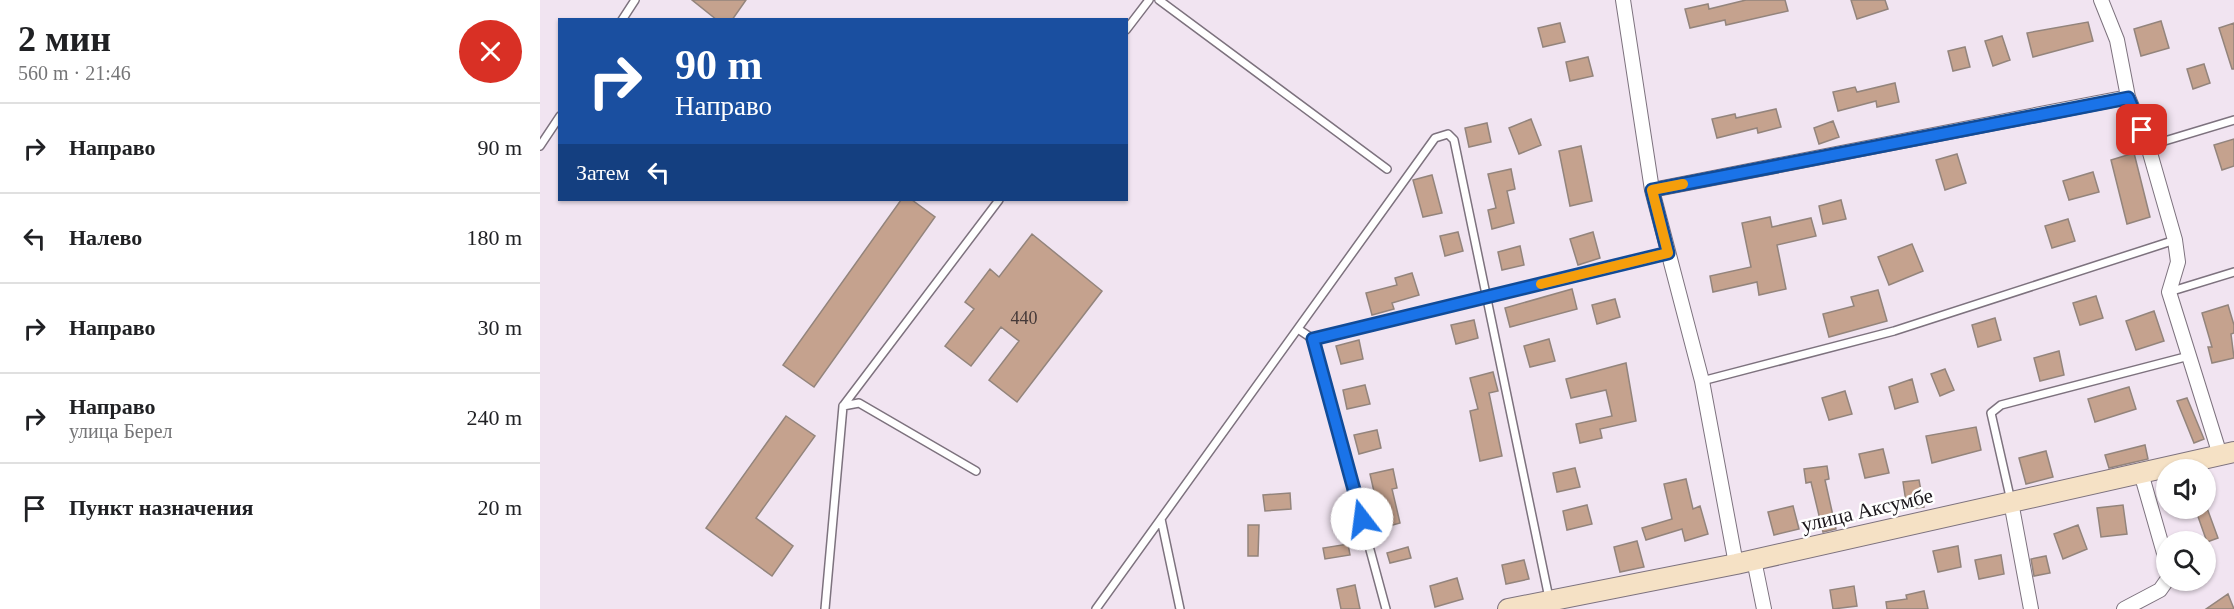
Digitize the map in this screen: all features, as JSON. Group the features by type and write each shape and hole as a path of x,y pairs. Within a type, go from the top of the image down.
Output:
{"main road":[{"name":"улица Аксумбе","path":"1508,609 1550,601 1579,602 2227,453"}],"street":[{"path":"1625,0 1652,190 1702,381 1745,562 1764,609"},
{"path":"2101,0 2117,40 2128,98 2148,146 2175,240 2178,262 2169,292 2189,356 2227,453"},
{"path":"1652,190 2128,98"},
{"path":"2141,472 2158,531"},
{"path":"2011,502 2031,609"},
{"path":"2124,609 2158,591"}],"lane":[{"path":"623,18 635,0"},
{"path":"1128,27 1149,0"},
{"path":"1159,0 1387,169"},
{"path":"540,146 558,119"},
{"path":"2148,146 2234,120"},
{"path":"1096,609 1435,138 1443,134 1451,135 1454,140 1550,601"},
{"path":"825,609 843,406 998,201"},
{"path":"1702,381 1894,331 2175,240"},
{"path":"1313,339 1668,253"},
{"path":"2169,292 2234,272"},
{"path":"1298,328 1313,339 1386,609"},
{"path":"2011,502 1991,413 2001,405 2189,356"},
{"path":"843,406 859,404 976,471"},
{"path":"1161,519 1180,609"}],"building":[{"path":"692,0 746,0 733,18 714,18"},
{"path":"1746,0 1785,0 1788,11 1726,25 1725,20 1690,28 1685,9 1708,4 1709,9"},
{"path":"1851,0 1885,0 1888,9 1857,19"},
{"path":"2161,21 2169,48 2141,56 2134,29"},
{"path":"2088,22 2093,41 2033,57 2027,33"},
{"path":"1560,23 1565,42 1543,47 1538,28"},
{"path":"2234,23 2234,69 2232,69 2219,28"},
{"path":"2002,36 2010,60 1993,66 1985,41"},
{"path":"1965,47 1970,67 1953,71 1948,51"},
{"path":"1588,57 1593,76 1570,81 1566,62"},
{"path":"2204,64 2210,83 2193,89 2187,69"},
{"path":"1895,83 1899,102 1877,107 1876,101 1838,111 1833,92 1855,87 1857,92"},
{"path":"1776,109 1781,127 1758,133 1757,128 1717,138 1712,119 1735,114 1736,118"},
{"path":"1531,119 1541,145 1519,154 1509,128"},
{"path":"1833,121 1839,137 1819,144 1814,128"},
{"path":"1487,123 1491,142 1469,147 1465,128"},
{"path":"2234,139 2234,166 2222,170 2214,145"},
{"path":"1581,146 1592,201 1570,206 1559,151"},
{"path":"2134,153 2150,217 2127,224 2111,160"},
{"path":"1957,154 1966,183 1945,190 1936,160"},
{"path":"1511,169 1515,189 1507,191 1514,223 1492,229 1488,210 1496,208 1488,174"},
{"path":"2093,172 2099,192 2069,200 2063,181"},
{"path":"1432,175 1442,213 1423,217 1413,180"},
{"path":"1841,200 1846,219 1823,224 1819,206"},
{"path":"900,201 913,201 935,217 814,387 783,365"},
{"path":"1770,217 1772,227 1811,218 1816,236 1777,245 1786,289 1759,295 1757,282 1713,292 1710,276 1751,267 1742,223"},
{"path":"2068,219 2075,241 2052,248 2045,226"},
{"path":"1458,232 1463,251 1445,256 1440,236"},
{"path":"1593,232 1600,258 1578,265 1570,239"},
{"path":"1032,234 1102,291 1017,402 989,380 1019,341 1001,327 971,366 945,346 974,309 965,302 990,269 999,277"},
{"path":"1912,244 1923,271 1889,285 1878,257"},
{"path":"1520,246 1524,265 1502,270 1498,252"},
{"path":"1412,273 1419,295 1392,303 1394,309 1372,315 1366,293 1397,285 1395,278"},
{"path":"1572,289 1577,309 1510,327 1505,308"},
{"path":"1878,290 1887,321 1829,337 1823,314 1854,306 1851,297"},
{"path":"2096,296 2103,318 2080,325 2073,303"},
{"path":"1615,299 1620,317 1597,324 1592,305"},
{"path":"2228,305 2234,325 2234,333 2231,334 2234,358 2212,363 2208,347 2212,347 2202,313"},
{"path":"2154,311 2164,341 2136,350 2126,321"},
{"path":"1995,318 2001,340 1978,347 1972,325"},
{"path":"1474,320 1478,338 1456,344 1451,325"},
{"path":"1549,339 1555,361 1530,367 1524,346"},
{"path":"1359,340 1363,359 1341,364 1336,346"},
{"path":"2059,351 2064,375 2040,381 2034,358"},
{"path":"1626,363 1636,421 1600,429 1602,438 1580,443 1576,424 1612,416 1606,390 1571,398 1566,379"},
{"path":"1945,369 1954,390 1940,396 1931,374"},
{"path":"1493,372 1498,391 1489,393 1502,456 1480,461 1470,411 1478,409 1470,378"},
{"path":"1912,379 1918,402 1895,409 1889,387"},
{"path":"1365,385 1370,404 1347,409 1343,390"},
{"path":"2129,387 2136,409 2095,422 2088,399"},
{"path":"1845,391 1852,414 1829,420 1822,398"},
{"path":"2187,398 2204,439 2194,443 2177,401"},
{"path":"786,416 815,436 756,518 793,546 772,576 706,528"},
{"path":"1976,427 1981,450 1932,463 1926,436"},
{"path":"1377,430 1381,448 1359,454 1354,435"},
{"path":"2145,445 2148,459 2109,468 2105,455"},
{"path":"1883,449 1889,473 1865,478 1859,454"},
{"path":"2046,451 2053,477 2026,484 2019,458"},
{"path":"1827,466 1829,479 1825,480 1836,529 1823,532 1811,482 1806,483 1804,469"},
{"path":"1575,468 1580,487 1557,492 1553,473"},
{"path":"1393,469 1397,488 1392,489 1400,523 1378,529 1374,510 1378,509 1370,474"},
{"path":"1686,479 1693,509 1700,506 1708,534 1685,541 1682,529 1646,540 1642,528 1672,519 1664,484"},
{"path":"1919,480 1924,507 1907,509 1903,482"},
{"path":"1290,493 1291,509 1265,511 1263,495"},
{"path":"1587,505 1592,524 1567,530 1563,511"},
{"path":"2123,505 2127,534 2101,537 2097,508"},
{"path":"1793,506 1799,529 1774,535 1768,512"},
{"path":"2199,519 2211,519 2215,531 2203,531"},
{"path":"1248,525 1259,525 1258,556 1248,556"},
{"path":"2078,525 2087,549 2063,559 2054,534"},
{"path":"1637,541 1644,567 1620,572 1614,547"},
{"path":"1348,544 1350,555 1325,559 1323,548"},
{"path":"1958,546 1961,567 1938,572 1933,551"},
{"path":"1408,547 1411,558 1390,563 1387,553"},
{"path":"2001,555 2004,574 1979,579 1975,560"},
{"path":"2046,556 2050,573 2034,576 2031,559"},
{"path":"1524,560 1529,579 1506,584 1502,565"},
{"path":"1457,578 1463,599 1435,607 1430,586"},
{"path":"1355,585 1360,609 1341,609 1337,589"},
{"path":"1854,586 1857,606 1833,609 1830,590"},
{"path":"1924,591 1928,609 1887,609 1886,602 1907,599 1906,595"},
{"path":"2228,594 2234,609 2206,609"}],"slow traffic":[{"path":"1541,284 1668,253 1652,190 1683,184"}],"route":[{"path":"1362,519 1313,339 1668,253 1652,190 2128,98 2142,130"}]}
